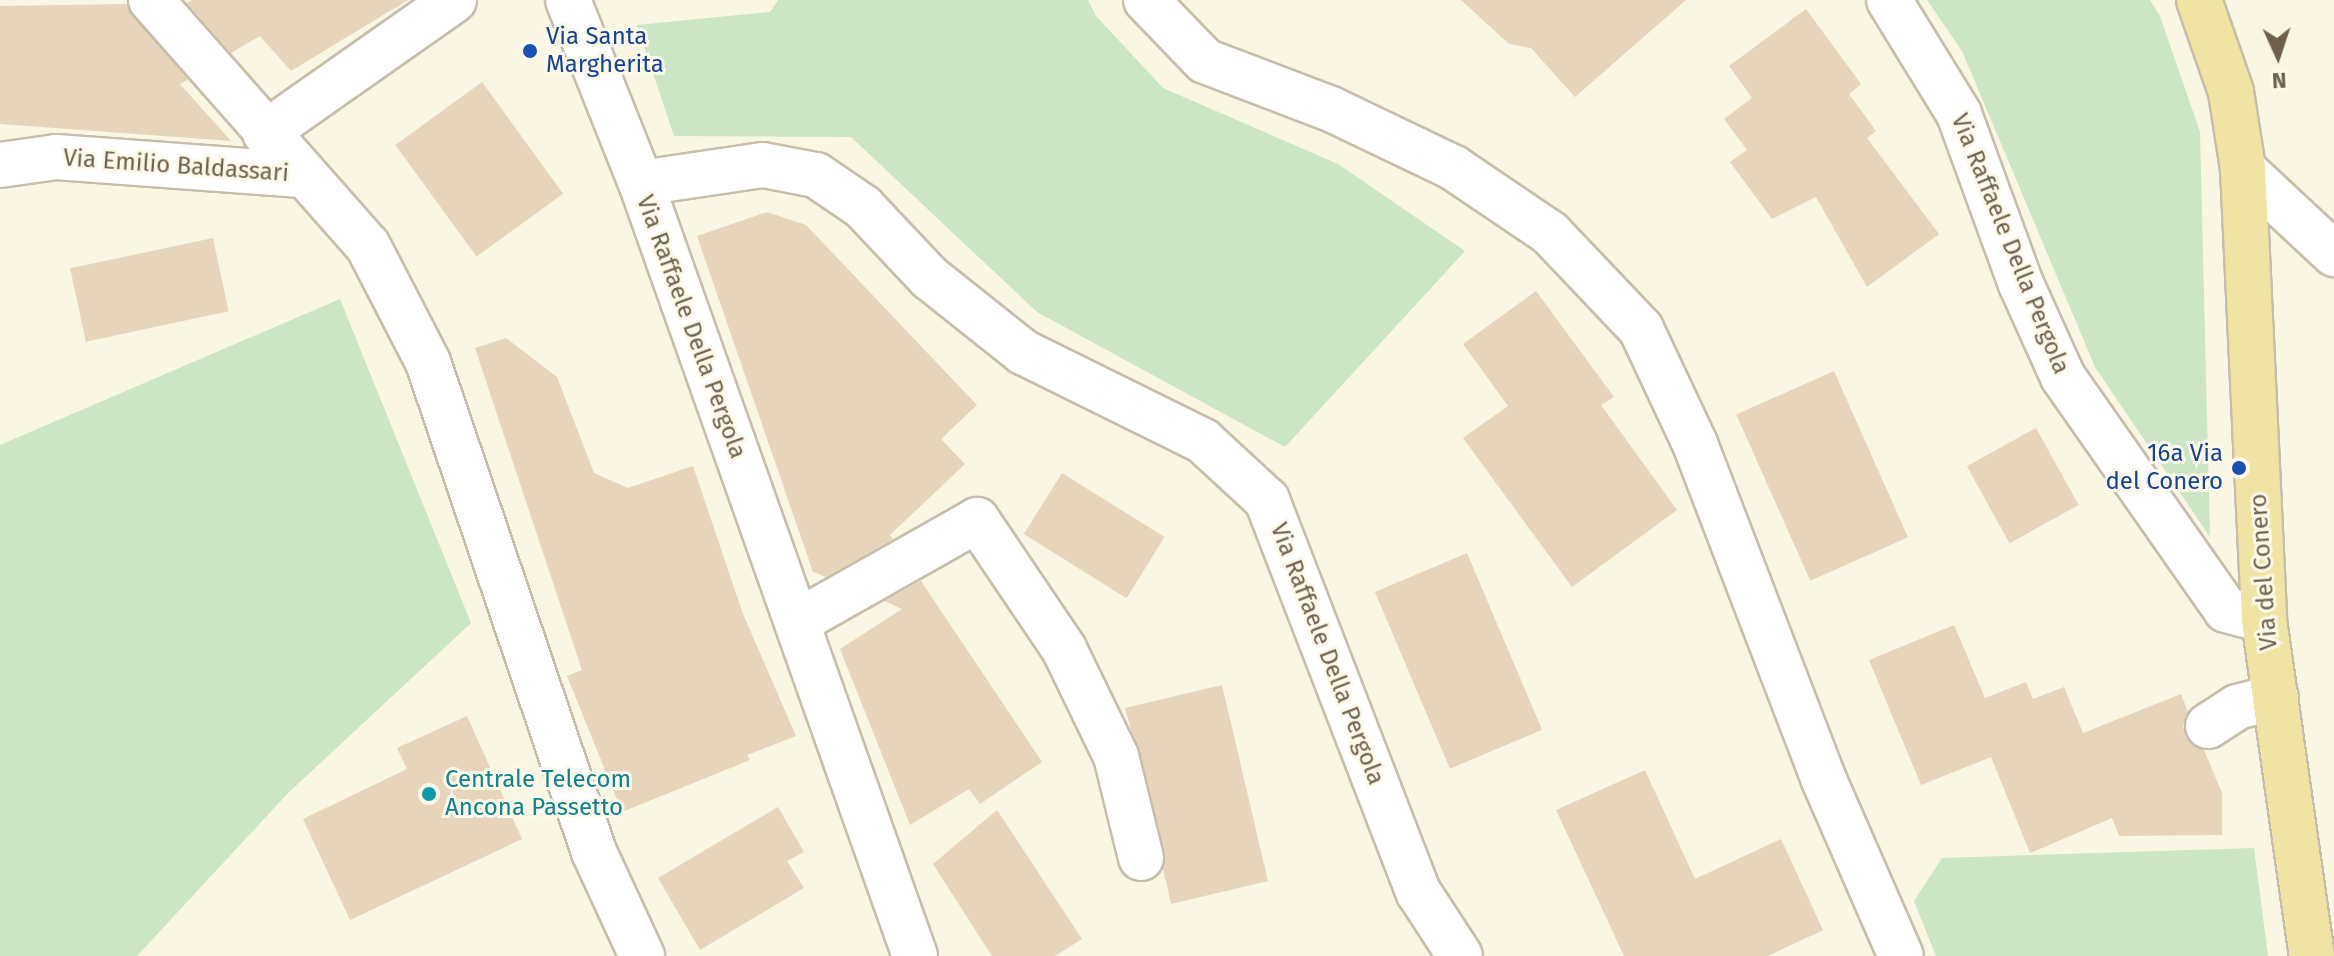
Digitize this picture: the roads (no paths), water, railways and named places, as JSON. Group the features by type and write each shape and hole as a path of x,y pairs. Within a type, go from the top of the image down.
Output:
{"main road":[{"name":"Via del Conero","path":"2199,0 2231,92 2243,169 2264,620 2312,956"}],"street":[{"path":"151,0 265,133 368,246 428,362 594,852 642,956"},
{"path":"265,133 454,0"},
{"path":"568,0 641,183"},
{"path":"1146,0 1205,61 1331,109 1454,168 1550,233 1641,329 1695,444 1824,780 1901,956"},
{"name":"Via Raffaele Della Pergola","path":"1889,0 1959,114 2021,284 2063,377 2226,610 2264,620"},
{"name":"Via Emilio Baldassari","path":"0,165 56,157 304,175"},
{"name":"Via Raffaele Della Pergola","path":"915,956 641,183 763,165 816,175 863,207 930,278 1023,352 1203,441 1267,500 1419,893 1460,956"},
{"path":"2243,169 2334,254"},
{"path":"797,622 977,520 1064,649 1103,729 1116,756 1141,858"},
{"path":"2208,726 2237,707 2276,697"},
{"path":"1419,893 1429,956"}],"place":[{"name":"Via Santa Margherita","path":"530,51"},
{"name":"16a Via del Conero","path":"2239,468"},
{"name":"Centrale Telecom Ancona Passetto","path":"429,794"}]}
